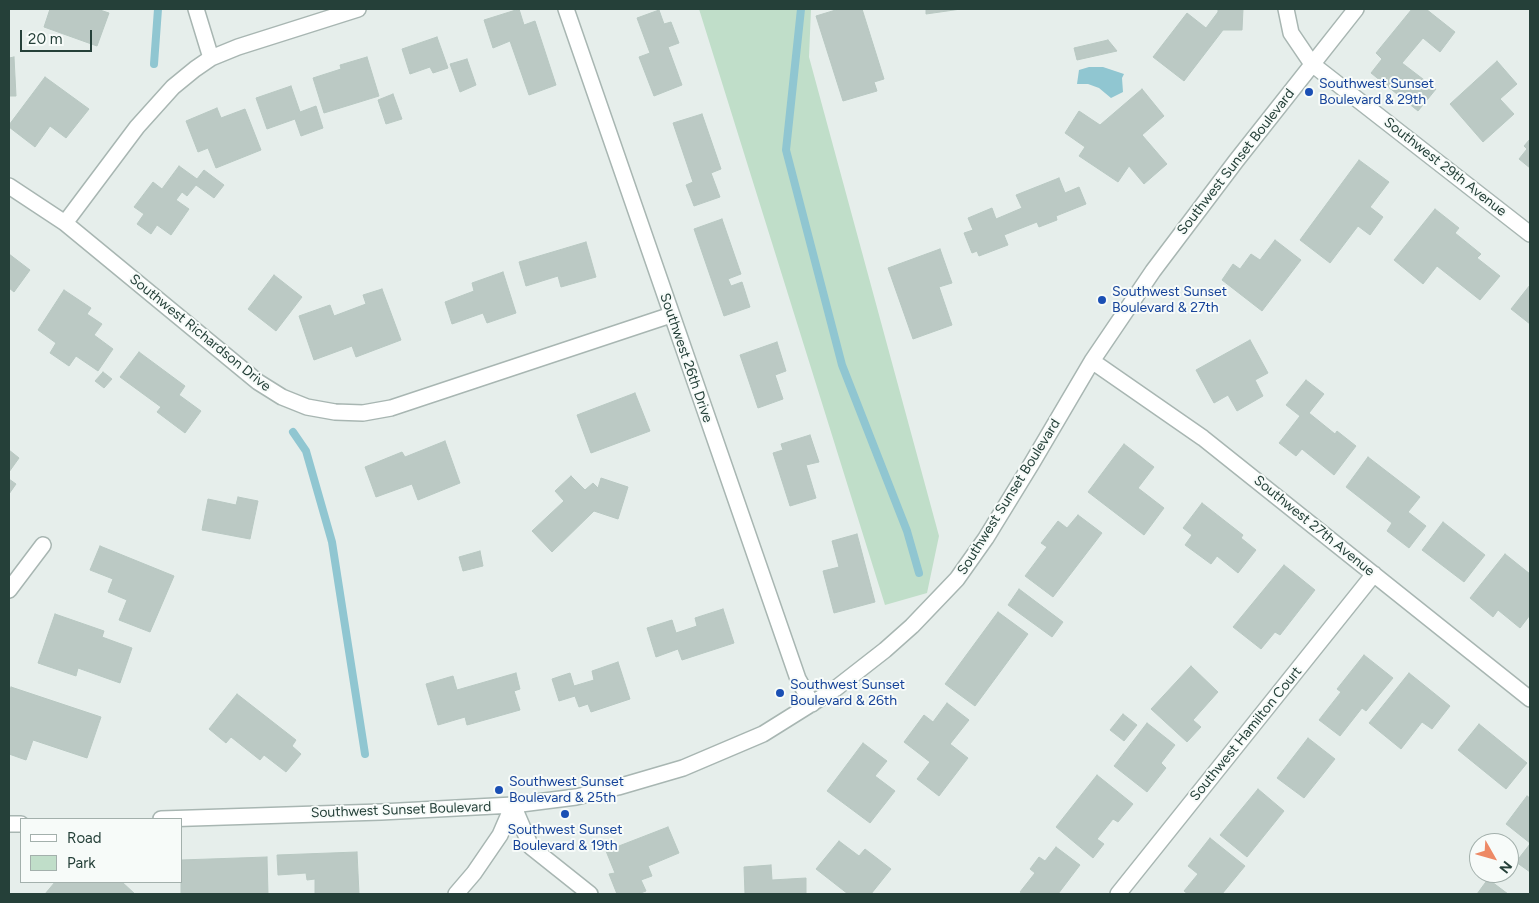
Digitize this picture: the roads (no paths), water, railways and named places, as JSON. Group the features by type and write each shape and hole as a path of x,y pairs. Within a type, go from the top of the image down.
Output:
{"street":[{"path":"196,9 211,58"},
{"path":"65,223 150,111 173,87 211,58 358,9"},
{"name":"Southwest 26th Drive","path":"566,9 798,679 812,704"},
{"name":"Southwest 29th Avenue","path":"1286,9 1291,33 1312,64 1530,234"},
{"name":"Southwest Sunset Boulevard","path":"182,818 381,812 512,805 576,797 653,778 683,768 763,734 835,689 912,626 956,579 996,521 1092,361 1168,251 1356,9"},
{"name":"Southwest Richardson Drive","path":"9,186 65,223 258,382 282,397 307,407 335,412 363,413 391,408 671,314"},
{"name":"Southwest 27th Avenue","path":"1092,361 1202,438 1530,698"},
{"path":"9,590 43,546"},
{"name":"Southwest Hamilton Court","path":"1118,894 1374,574"},
{"path":"456,894 474,874 500,835 512,805"},
{"path":"512,805 531,847 590,894"}],"water":[{"path":"1089,67 1103,67 1124,74 1122,78 1123,92 1111,98 1099,88 1088,84 1077,84 1079,70"}],"waterway":[{"path":"154,64 158,9"},
{"path":"801,9 786,150 842,365 907,531 919,573"},
{"path":"293,432 306,451 332,542 365,754"}],"place":[{"name":"Southwest Sunset Boulevard & 29th","path":"1309,92"},
{"name":"Southwest Sunset Boulevard & 27th","path":"1102,300"},
{"name":"Southwest Sunset Boulevard & 26th","path":"780,693"},
{"name":"Southwest Sunset Boulevard & 25th","path":"499,790"},
{"name":"Southwest Sunset Boulevard & 19th","path":"565,814"}]}
